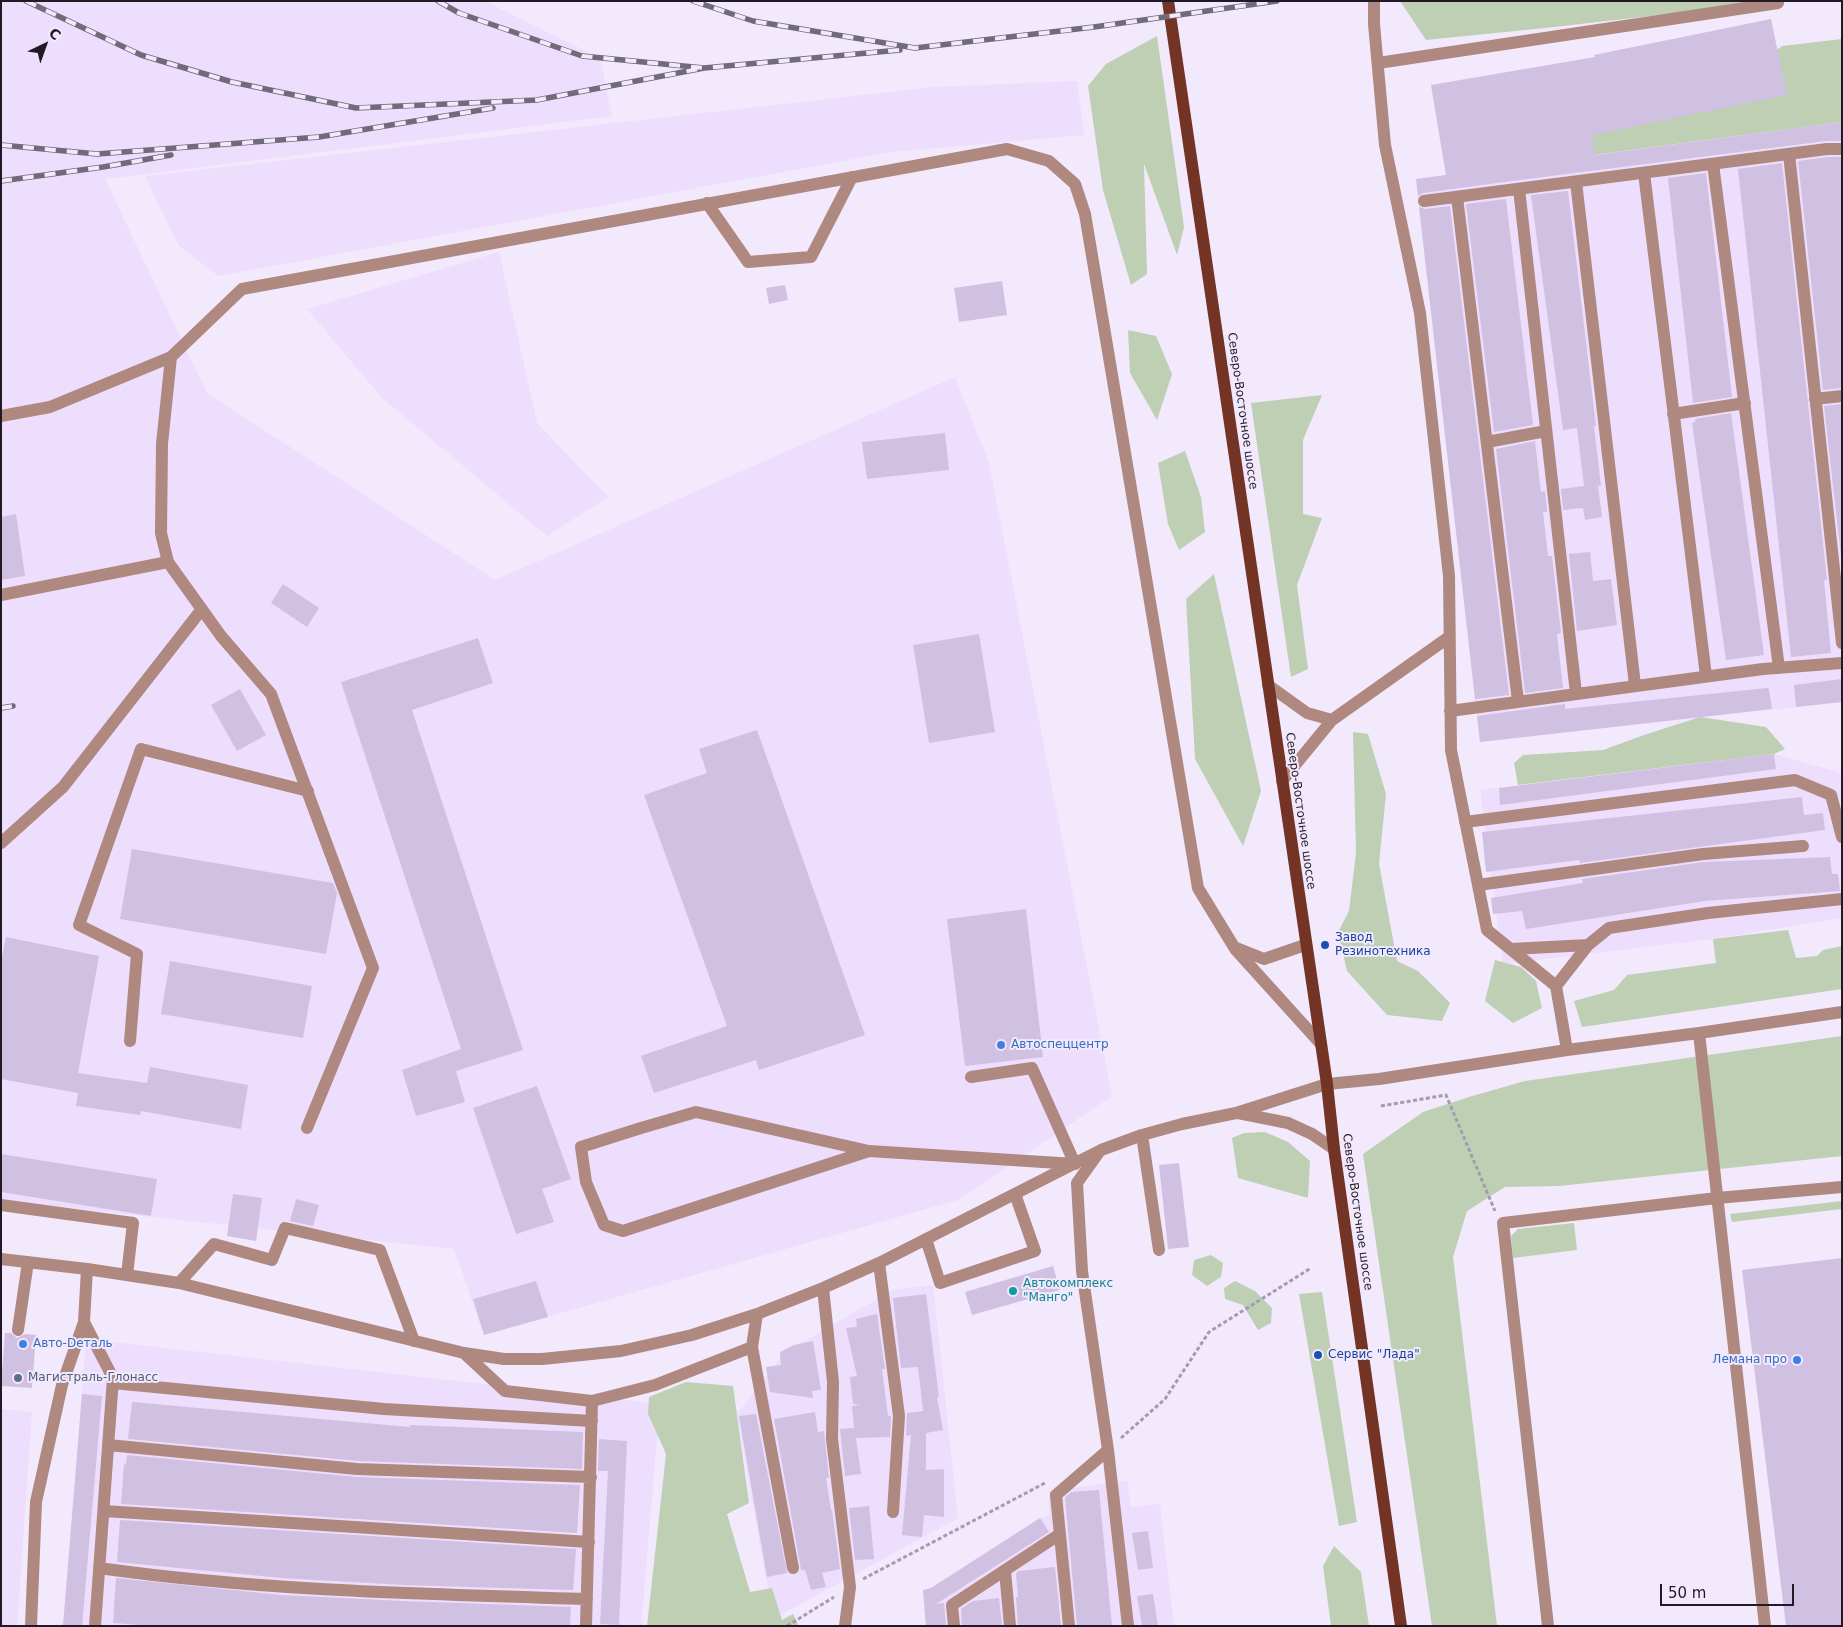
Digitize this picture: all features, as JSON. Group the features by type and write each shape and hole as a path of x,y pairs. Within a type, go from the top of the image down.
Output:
{"main road":[{"name":"Северо-Восточное шоссе","path":"1168,1 1305,945 1327,1084 1334,1149 1401,1626"}],"street":[{"path":"1374,1 1374,24 1385,145 1420,313 1449,576 1451,750 1487,930 1556,986 1567,1050"},
{"path":"1378,63 1778,3"},
{"path":"1,416 50,407 171,357 242,289 1008,149 1049,161 1075,184 1085,214 1198,888 1234,947 1320,1043"},
{"path":"1424,201 1827,149 1842,149"},
{"path":"1789,154 1842,643"},
{"path":"1713,164 1779,668"},
{"path":"1644,173 1706,676"},
{"path":"707,203 748,262 811,257 852,176"},
{"path":"1576,182 1635,685"},
{"path":"1519,189 1576,693"},
{"path":"1457,197 1518,701"},
{"path":"171,357 162,444 161,533 168,562 222,636 272,694 373,968 306,1128"},
{"path":"1815,399 1842,396"},
{"path":"1673,414 1745,403"},
{"path":"1486,442 1546,432"},
{"path":"1,595 168,562"},
{"path":"1,842 63,787 202,609"},
{"path":"1282,781 1332,720 1449,637"},
{"path":"1450,711 1706,676 1779,668 1842,664"},
{"path":"1268,685 1307,713 1332,720"},
{"path":"130,1041 137,954 79,924 141,749 308,790"},
{"path":"1465,822 1795,780 1831,795 1842,837"},
{"path":"1478,885 1703,854 1803,846"},
{"path":"1556,986 1588,945 1609,928 1708,913 1842,899"},
{"path":"1234,947 1264,959 1305,945"},
{"path":"1510,949 1588,945"},
{"path":"1,1259 87,1269 179,1283 464,1353 504,1358 542,1359 621,1351 692,1335 757,1314 823,1288 879,1263 1101,1150 1142,1135 1182,1124 1236,1113 1327,1084 1379,1079 1567,1050 1842,1012"},
{"path":"1699,1033 1765,1626"},
{"path":"971,1076 1032,1068 1075,1164"},
{"path":"869,1151 623,1231 604,1224 586,1182 581,1148 696,1112 869,1151 1075,1164"},
{"path":"1236,1113 1288,1123 1312,1134 1334,1149"},
{"path":"1142,1135 1159,1250"},
{"path":"1101,1150 1077,1183 1082,1271 1108,1450 1128,1626"},
{"path":"1548,1626 1503,1223 1717,1198 1842,1187"},
{"path":"926,1239 940,1283 1035,1251 1015,1194"},
{"path":"1,1205 133,1223 127,1275"},
{"path":"179,1283 214,1244 272,1260 285,1228 380,1250 414,1341"},
{"path":"18,1330 28,1262"},
{"path":"879,1263 898,1416 893,1512"},
{"path":"31,1626 36,1502 62,1385 84,1322 87,1269"},
{"path":"823,1288 833,1382 832,1439 850,1586 845,1626"},
{"path":"757,1314 752,1347 793,1568"},
{"path":"84,1322 113,1378 95,1626"},
{"path":"464,1353 506,1391 592,1401 655,1385 752,1347"},
{"path":"113,1384 384,1409 592,1421"},
{"path":"586,1626 592,1401"},
{"path":"108,1446 357,1469 590,1477"},
{"path":"1069,1626 1056,1494 1108,1450"},
{"path":"104,1511 589,1542"},
{"path":"954,1626 952,1605 1060,1534"},
{"path":"99,1568 174,1579 384,1592 587,1599"},
{"path":"1005,1571 1010,1626"}],"path":[{"path":"1381,1106 1446,1094 1495,1211 1504,1210"},
{"path":"1108,1450 1165,1399 1209,1332 1311,1268"},
{"path":"787,1626 850,1586 1047,1482"}],"shaded area":[{"path":"1,1 485,1 600,58 612,116 105,179 207,393 495,580 955,377 989,463 1112,1096 958,1200 484,1335 454,1249 1,1201"},
{"path":"1077,81 1084,135 892,152 218,276 178,245 145,176 934,87"},
{"path":"1842,122 1842,702 1480,742 1416,179"},
{"path":"499,252 537,423 608,497 547,536 383,399 307,309"},
{"path":"1774,754 1841,773 1842,775 1842,918 1713,939 1503,964 1480,790"},
{"path":"933,1285 958,1518 773,1619 737,1414 784,1353 893,1290"},
{"path":"86,1339 660,1404 641,1626 63,1626"},
{"path":"1,1409 32,1412 17,1626 1,1626"},
{"path":"1127,1481 1131,1507 1160,1504 1174,1626 926,1626 923,1590 931,1588 1040,1518 1049,1516 1049,1491"}],"green space":[{"path":"1400,1 1783,1 1426,40"},
{"path":"1157,36 1184,227 1177,255 1144,164 1147,274 1131,285 1103,190 1088,86 1106,64"},
{"path":"1842,39 1842,122 1450,174 1760,63 1782,46"},
{"path":"1128,330 1156,336 1172,374 1157,420 1130,373"},
{"path":"1322,395 1303,440 1303,514 1322,518 1297,585 1308,669 1291,677 1251,403"},
{"path":"1185,451 1201,497 1205,532 1179,550 1168,524 1158,463"},
{"path":"1214,574 1261,791 1243,846 1195,759 1186,599"},
{"path":"1700,717 1766,727 1785,749 1774,754 1518,785 1514,763 1523,755 1603,750"},
{"path":"1353,732 1368,734 1386,794 1379,864 1397,961 1418,971 1450,1003 1442,1021 1387,1015 1347,971 1338,932 1349,911 1356,853"},
{"path":"1788,930 1796,958 1817,956 1823,950 1842,946 1842,989 1582,1027 1574,1001 1614,990 1627,975 1716,963 1713,939"},
{"path":"1495,960 1521,967 1536,981 1542,1008 1513,1023 1485,1001"},
{"path":"1842,1036 1842,1156 1559,1186 1505,1187 1467,1211 1453,1257 1497,1626 1432,1626 1363,1154 1423,1112 1525,1081"},
{"path":"1265,1132 1288,1142 1310,1161 1308,1198 1238,1178 1232,1138 1244,1133"},
{"path":"1842,1201 1842,1209 1732,1222 1730,1214"},
{"path":"1574,1223 1577,1250 1513,1258 1511,1236 1518,1229"},
{"path":"1211,1255 1223,1263 1221,1277 1207,1286 1192,1275 1194,1260"},
{"path":"1235,1281 1255,1291 1272,1308 1271,1323 1258,1330 1243,1305 1225,1299 1224,1288"},
{"path":"1322,1292 1357,1522 1339,1526 1299,1294"},
{"path":"686,1382 733,1386 749,1503 727,1514 750,1592 772,1588 782,1620 793,1614 799,1626 647,1626 666,1454 648,1414 649,1397"},
{"path":"1334,1546 1361,1572 1369,1626 1331,1626 1323,1566"}],"building":[{"path":"1771,19 1787,95 1592,135 1595,155 1842,122 1842,141 1826,141 1504,182 1423,193 1418,196 1416,179 1446,175 1431,85 1595,57 1594,55"},
{"path":"1842,157 1842,388 1823,390 1798,161"},
{"path":"1782,163 1827,580 1824,580 1831,653 1791,657 1738,169"},
{"path":"1706,173 1732,397 1693,403 1668,178"},
{"path":"1568,191 1596,426 1594,426 1601,486 1598,486 1602,517 1585,520 1583,508 1563,510 1561,489 1584,486 1577,428 1563,430 1531,195"},
{"path":"1506,199 1533,425 1494,432 1466,204"},
{"path":"1450,206 1509,695 1475,699 1419,207 1425,209"},
{"path":"1002,281 1007,315 959,322 954,288"},
{"path":"785,285 788,300 769,304 766,288"},
{"path":"1842,404 1842,565 1824,406"},
{"path":"1731,413 1764,655 1726,660 1692,423 1695,422 1695,419"},
{"path":"945,433 949,470 867,479 862,442"},
{"path":"1535,441 1541,492 1545,491 1547,512 1543,512 1548,556 1552,556 1561,633 1557,634 1563,688 1525,693 1496,449"},
{"path":"16,514 25,576 1,580 1,517"},
{"path":"1590,552 1593,581 1611,579 1617,625 1577,631 1569,554"},
{"path":"283,584 319,608 307,627 271,603"},
{"path":"979,634 995,732 929,743 913,645"},
{"path":"478,638 493,683 412,710 523,1050 456,1071 465,1102 416,1116 402,1070 461,1049 341,682"},
{"path":"1842,679 1842,702 1796,707 1794,685"},
{"path":"240,689 266,735 237,751 211,705"},
{"path":"1769,689 1772,709 1480,742 1477,716 1565,704 1565,709"},
{"path":"757,730 865,1035 759,1070 756,1060 654,1093 641,1056 727,1026 644,795 707,773 699,749"},
{"path":"1774,754 1776,769 1500,805 1499,788"},
{"path":"1802,797 1804,815 1823,813 1825,830 1580,863 1579,860 1486,872 1482,832"},
{"path":"132,849 333,883 337,893 326,954 120,919"},
{"path":"1830,857 1832,874 1838,874 1840,891 1705,901 1526,929 1522,911 1493,914 1491,898 1583,883 1582,879 1704,862"},
{"path":"1026,909 1043,1057 965,1066 947,919"},
{"path":"6,937 99,956 78,1073 147,1083 150,1067 248,1085 241,1129 141,1111 140,1115 76,1106 78,1093 1,1079 1,961"},
{"path":"170,961 312,986 303,1038 161,1014"},
{"path":"537,1086 571,1179 542,1189 554,1222 516,1234 473,1108"},
{"path":"1,1154 157,1179 151,1216 1,1192"},
{"path":"1179,1163 1189,1247 1168,1249 1159,1165"},
{"path":"233,1194 262,1198 256,1241 227,1236"},
{"path":"296,1199 319,1205 313,1226 290,1221"},
{"name":"Лемана про","path":"1842,1258 1842,1626 1786,1626 1742,1270"},
{"name":"Автокомплекс \"Манго\"","path":"1053,1266 1060,1290 972,1315 965,1292"},
{"path":"536,1281 548,1317 484,1335 473,1299"},
{"path":"926,1294 939,1397 937,1397 943,1430 926,1433 926,1470 944,1469 944,1517 924,1515 922,1537 902,1535 911,1435 906,1436 907,1413 923,1411 918,1367 901,1368 893,1298"},
{"path":"877,1314 885,1369 882,1369 888,1416 891,1416 890,1437 856,1438 861,1474 845,1476 840,1429 854,1428 852,1406 860,1405 853,1404 850,1377 857,1376 846,1328 857,1327 856,1319"},
{"path":"5,1333 11,1333 17,1338 25,1334 36,1335 32,1388 1,1386"},
{"path":"813,1341 821,1390 812,1391 813,1398 770,1392 766,1367 781,1365 780,1352 794,1345"},
{"path":"82,1394 102,1396 82,1626 63,1626"},
{"path":"132,1402 410,1427 410,1425 583,1432 582,1469 358,1461 128,1439"},
{"path":"815,1412 818,1432 824,1431 829,1478 826,1478 840,1569 822,1573 826,1587 811,1590 805,1570 801,1570 774,1419"},
{"path":"756,1414 787,1573 767,1577 739,1416"},
{"path":"599,1439 627,1441 619,1625 600,1624 608,1471 598,1471"},
{"path":"127,1455 357,1477 580,1485 577,1533 121,1504 124,1464 126,1465"},
{"path":"1099,1490 1112,1626 1077,1626 1065,1498 1071,1492"},
{"path":"869,1506 874,1559 855,1560 849,1508"},
{"path":"1040,1518 1049,1532 936,1604 944,1603 946,1626 926,1626 923,1590 931,1588"},
{"path":"120,1520 576,1549 573,1590 404,1585 282,1578 117,1562"},
{"path":"1148,1531 1153,1568 1138,1570 1132,1533"},
{"path":"1055,1567 1061,1626 1018,1626 1016,1573 1019,1571"},
{"path":"116,1578 281,1595 571,1607 570,1626 156,1626 113,1623"},
{"path":"1153,1594 1158,1626 1142,1626 1137,1596"},
{"path":"999,1598 1002,1626 962,1626 961,1609 973,1601"}],"railway":[{"path":"26,1 141,55 232,82 356,108 537,100 704,68"},
{"path":"438,1 459,13 582,56 704,68 900,50"},
{"path":"693,1 753,21 915,48 1094,27 1277,1"},
{"path":"1,145 97,154 319,137 493,108"},
{"path":"1,181 103,167 171,155"},
{"path":"1,708 13,706"}],"place":[{"name":"Завод Резинотехника","path":"1325,945"},
{"name":"Автоспеццентр","path":"1001,1045"},
{"name":"Автокомплекс \"Манго\"","path":"1013,1291"},
{"name":"Авто-Dеталь","path":"23,1344"},
{"name":"Сервис \"Лада\"","path":"1318,1355"},
{"name":"Лемана про","path":"1797,1360"},
{"name":"Магистраль-Глонасс","path":"18,1378"}]}
